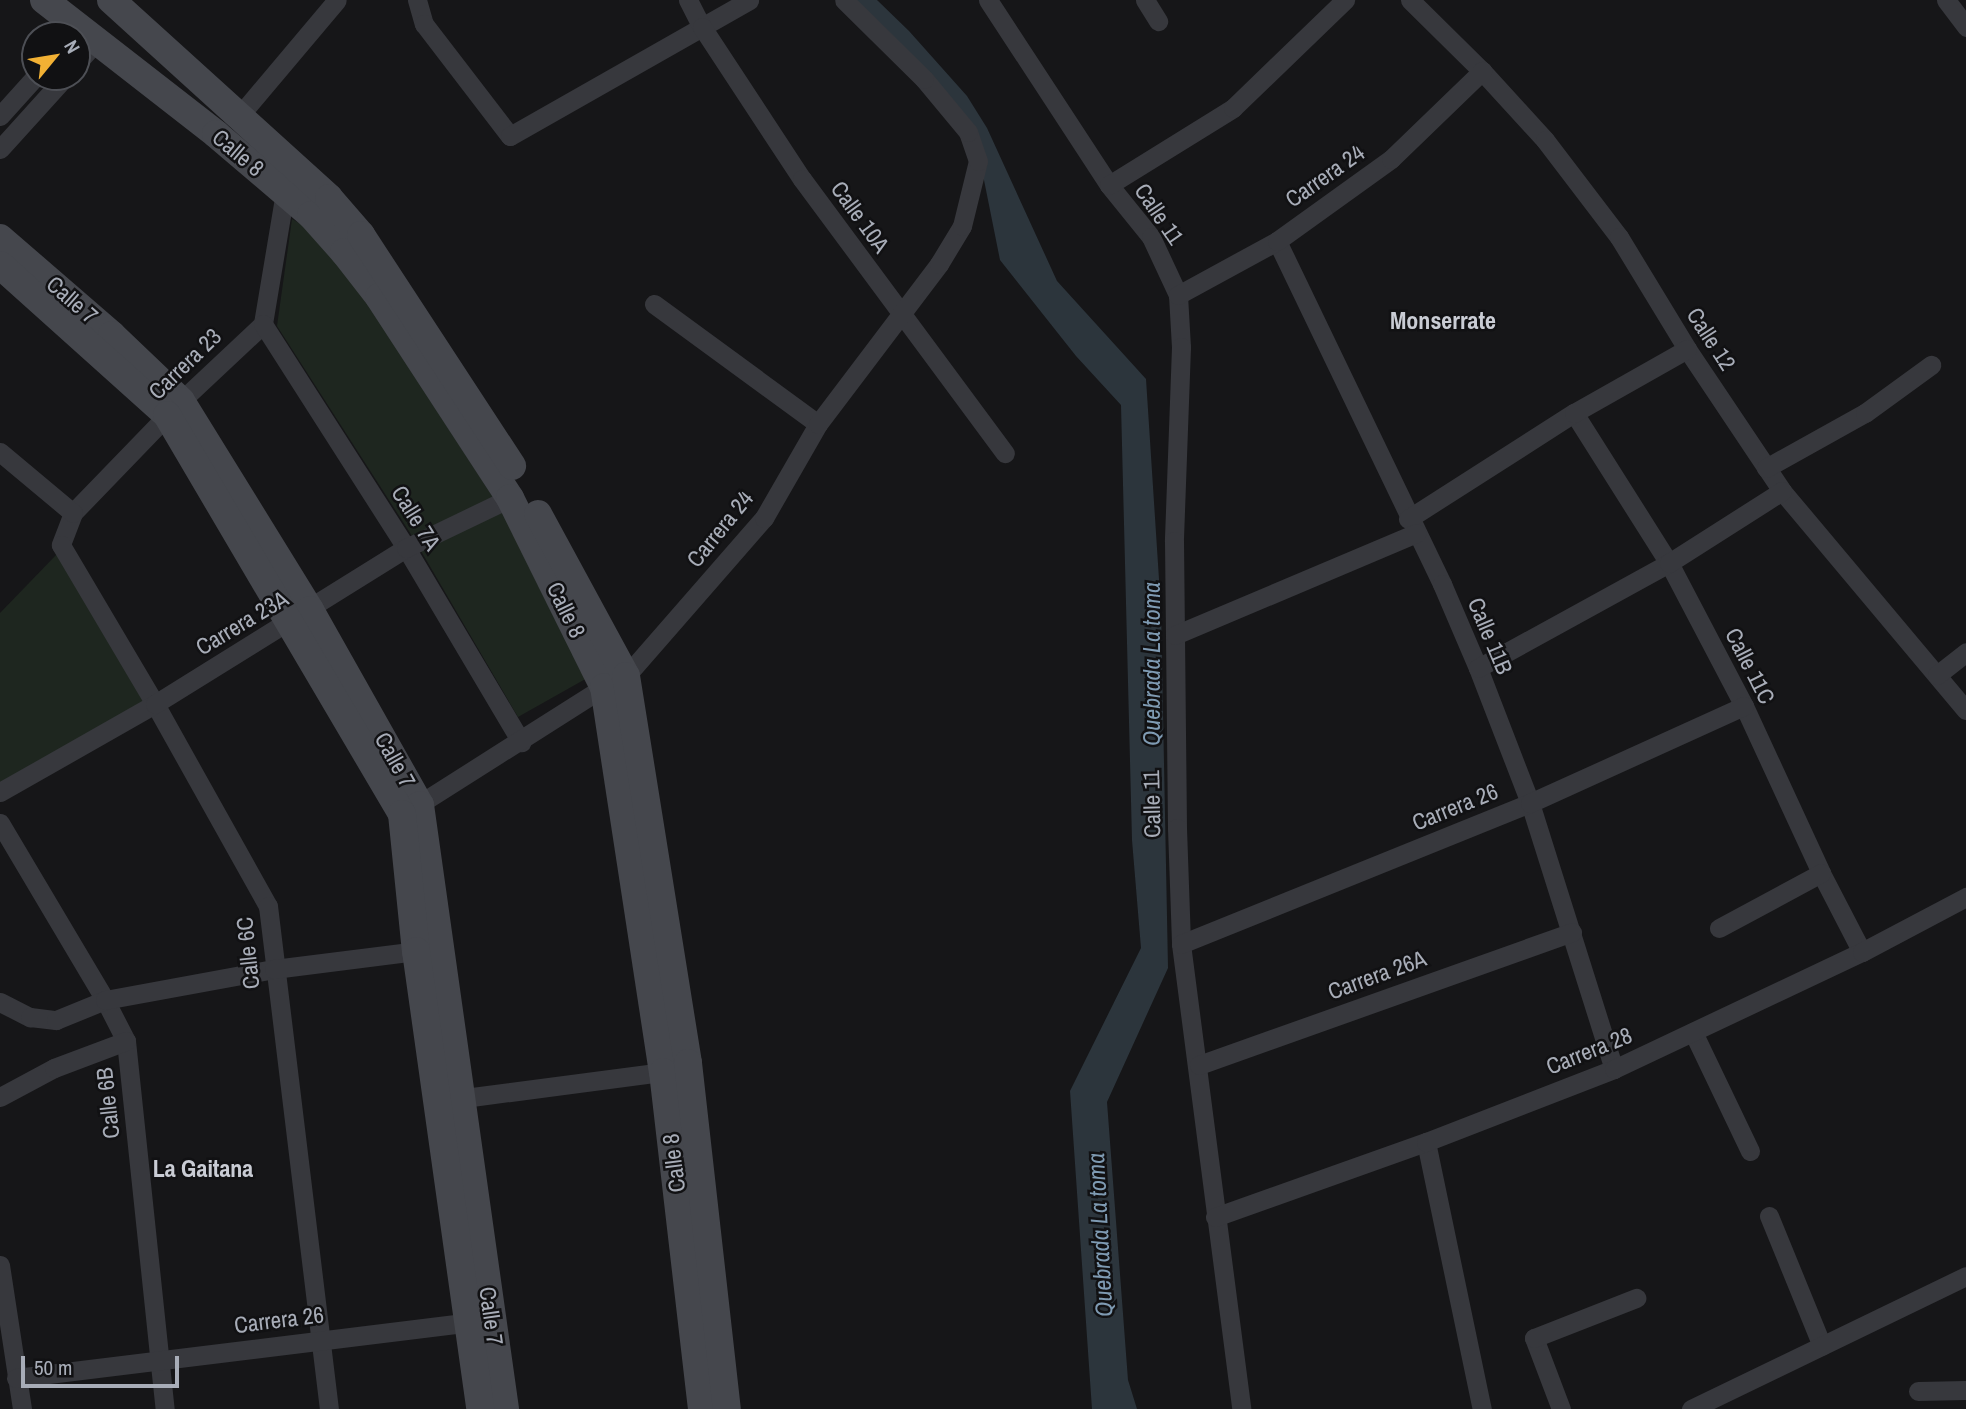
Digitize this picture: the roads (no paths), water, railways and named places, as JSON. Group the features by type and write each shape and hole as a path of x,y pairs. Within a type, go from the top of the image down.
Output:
{"main road":[{"name":"Calle 8","path":"44,0 62,21"},
{"name":"Calle 8","path":"118,2 329,198 361,235 398,287 517,474 615,682 688,1063 727,1409"},
{"name":"Calle 8","path":"91,49 216,134 285,192 327,234 379,297 510,498 615,682 702,1409"},
{"name":"Calle 7","path":"0,239 112,335 174,408 301,616 411,810 448,1100 466,1323 480,1409"},
{"name":"Calle 7","path":"0,265 174,408"},
{"name":"Calle 7","path":"411,810 416,951 448,1100 505,1409"}],"street":[{"path":"417,0 424,24 510,136 749,0"},
{"name":"Calle 10A","path":"688,0 702,27 802,179 1005,453"},
{"name":"Carrera 24","path":"411,810 615,682 764,518 818,424 939,264 962,226 978,161 968,132 924,79 844,0"},
{"name":"Calle 11","path":"988,0 1109,185 1151,237 1178,295 1181,347 1174,541 1181,944 1199,1065 1215,1217 1241,1409"},
{"path":"1145,0 1158,21"},
{"path":"1109,185 1233,108 1346,0"},
{"name":"Calle 12","path":"1410,0 1482,71 1545,140 1619,237 1687,349 1782,491 1966,710"},
{"path":"1946,0 1966,27"},
{"path":"240,116 331,3"},
{"name":"Carrera 24","path":"1178,295 1277,240 1391,159 1482,71"},
{"path":"0,116 22,91"},
{"path":"0,149 52,91"},
{"path":"263,324 285,192"},
{"name":"Calle 11B","path":"1277,240 1442,584 1478,668 1530,803 1614,1069"},
{"path":"654,304 818,424"},
{"name":"Carrera 23","path":"61,544 73,513 174,408 263,324"},
{"name":"Calle 7A","path":"263,324 407,548 520,742"},
{"path":"1175,635 1412,526 1574,413 1687,349"},
{"path":"1766,467 1864,413 1931,365"},
{"name":"Calle 11C","path":"1574,413 1669,563 1744,706 1821,873 1862,952"},
{"path":"0,452 73,513"},
{"path":"1478,668 1669,563 1782,491"},
{"name":"Carrera 23A","path":"0,792 155,704 407,548 510,498"},
{"name":"Calle 6C","path":"61,544 155,704 268,906 318,1340 329,1409"},
{"path":"1937,675 1966,652"},
{"name":"Carrera 26","path":"1181,944 1530,803 1744,706"},
{"name":"Calle 6B","path":"0,823 105,1000 126,1041 165,1409"},
{"path":"1719,928 1821,873"},
{"name":"Carrera 28","path":"1215,1217 1426,1142 1614,1069 1862,952 1966,897"},
{"name":"Carrera 26A","path":"1199,1065 1572,932"},
{"path":"0,1002 30,1017 56,1020 105,1000 274,969 416,951"},
{"path":"1693,1032 1750,1151"},
{"path":"0,1097 54,1068 126,1041"},
{"path":"448,1100 663,1072"},
{"path":"1426,1142 1482,1409"},
{"path":"1769,1216 1822,1346"},
{"path":"0,1265 22,1409"},
{"path":"1691,1409 1966,1276"},
{"path":"1561,1409 1534,1338 1636,1298"},
{"name":"Carrera 26","path":"16,1378 466,1323"},
{"path":"1918,1391 1966,1390"}],"water":[{"name":"Quebrada La toma","path":"854,0 877,0 909,31 967,96 987,128 1057,281 1146,379 1161,610 1168,968 1107,1102 1128,1380 1137,1409 1092,1409 1070,1091 1141,948 1132,840 1121,405 1076,356 1000,260 975,135"}],"district":[{"name":"Monserrate","path":"1443,321"},
{"name":"La Gaitana","path":"203,1169"}]}
